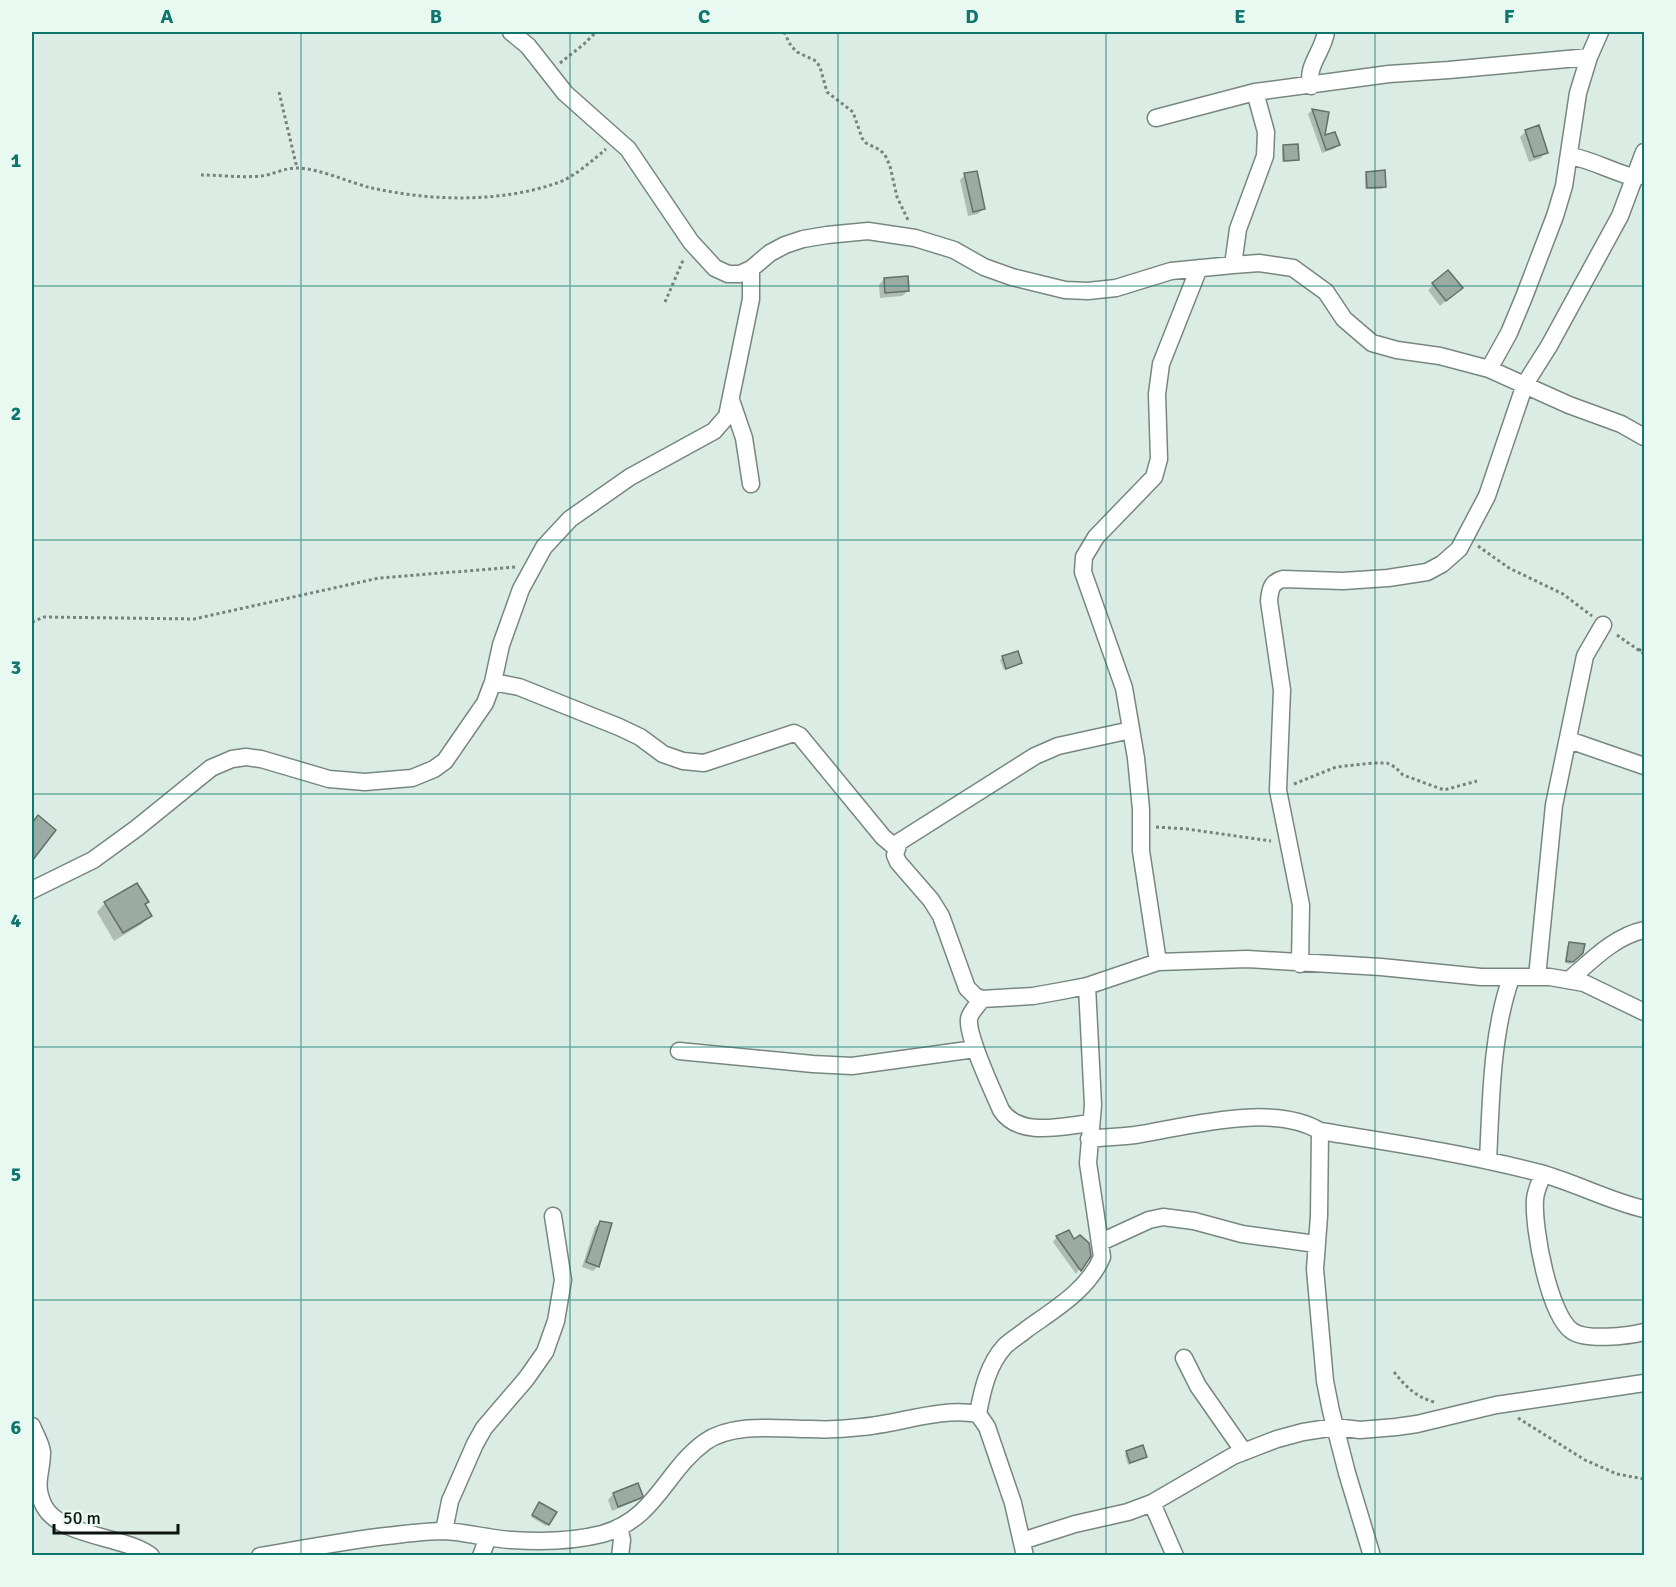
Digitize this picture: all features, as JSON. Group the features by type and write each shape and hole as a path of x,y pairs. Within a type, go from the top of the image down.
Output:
{"street":[{"path":"511,32 528,46 565,93 638,161 690,243 715,268 728,274 740,274 751,269 770,253 803,239 868,231 915,238 954,250 984,267 1012,277 1065,290 1088,291 1116,288 1171,271 1199,268 1259,263 1293,268 1326,292 1344,319 1372,343 1397,350 1440,356 1489,369 1569,405 1621,424 1644,437"},
{"path":"1311,86 1309,72 1323,45 1326,32"},
{"path":"1489,369 1509,333 1555,216 1564,186 1573,116 1589,57 1600,32"},
{"path":"1156,118 1255,92 1389,74 1589,57"},
{"path":"1233,265 1238,228 1265,156 1266,132 1255,92"},
{"path":"1300,964 1301,905 1278,790 1282,690 1269,601 1270,590 1274,583 1283,579 1343,581 1388,578 1427,572 1442,564 1459,549 1486,496 1525,384 1549,346 1620,216 1644,152"},
{"path":"1569,156 1592,160 1610,171 1636,178"},
{"path":"1158,962 1141,851 1140,787 1124,688 1083,572 1084,556 1096,537 1154,477 1158,469 1157,394 1161,364 1199,268"},
{"path":"32,890 93,860 137,828 210,768 232,759 246,757 261,759 329,779 365,782 412,778 434,769 445,761 485,703 493,682 501,645 521,589 544,547 570,519 630,477 714,431 727,416 751,300 751,269"},
{"path":"731,400 744,438 751,484"},
{"path":"1537,977 1554,805 1585,656 1603,625"},
{"path":"493,682 519,687 619,727 640,737 663,754 683,761 705,763 794,733 800,736 883,837 896,848"},
{"path":"1131,730 1058,746 1035,756 898,842 895,855 898,862 926,894 940,916 967,988 975,996 982,999 1033,996 1087,986 1158,962 1247,959 1300,964 1381,967 1451,975 1569,980 1602,991 1644,1012"},
{"path":"1569,740 1644,766"},
{"path":"1569,980 1601,952 1625,936 1644,930"},
{"path":"1488,1161 1496,1043 1504,998 1511,978"},
{"path":"978,1414 985,1383 999,1354 1011,1341 1065,1302 1087,1282 1097,1270 1102,1257 1088,1163 1093,1106 1087,986"},
{"path":"982,999 969,1016 969,1028 975,1049 1000,1110 1006,1119 1020,1126 1132,1135 1230,1119 1294,1120 1320,1131 1396,1145 1427,1148 1543,1174 1644,1209"},
{"path":"679,1051 852,1066 975,1049"},
{"path":"1320,1131 1319,1216 1315,1269 1323,1359 1335,1427 1372,1556"},
{"path":"1543,1174 1534,1199 1537,1239 1552,1297 1567,1326 1574,1332 1584,1335 1614,1336 1644,1332"},
{"path":"444,1531 450,1501 475,1444 484,1428 526,1379 545,1352 556,1321 563,1280 553,1216"},
{"path":"1101,1242 1149,1220 1163,1217 1194,1221 1242,1234 1316,1244"},
{"path":"1184,1358 1198,1386 1244,1452"},
{"path":"260,1556 358,1540 444,1531 512,1540 563,1539 604,1533 619,1527 649,1507 686,1458 707,1441 726,1432 760,1427 814,1429 863,1427 916,1417 967,1412 978,1414 987,1426 1013,1503 1024,1548 1076,1524 1128,1512 1152,1503 1244,1452 1277,1439 1319,1428 1360,1430 1417,1424 1496,1405 1644,1383"},
{"path":"32,1426 42,1449 37,1480 43,1504 49,1514 87,1533 147,1552 151,1556"},
{"path":"1152,1503 1175,1556"},
{"path":"619,1527 622,1540 620,1556"},
{"path":"481,1556 488,1537"}],"path":[{"path":"549,71 596,32"},
{"path":"784,32 797,52 816,62 820,67 826,92 853,112 866,143 885,155 897,197 915,238"},
{"path":"279,92 297,168"},
{"path":"201,175 261,176 297,168 339,177 370,187 413,195 505,196 559,183 593,160 617,139"},
{"path":"665,302 690,243"},
{"path":"1465,536 1509,568 1563,594 1644,654"},
{"path":"32,622 44,617 194,619 379,578 533,565"},
{"path":"1640,651 1644,645"},
{"path":"1278,790 1336,767 1373,763 1395,767 1403,775 1444,790 1477,781"},
{"path":"1140,827 1187,829 1288,843"},
{"path":"1394,1372 1421,1398 1439,1402"},
{"path":"1496,1405 1584,1460 1617,1474 1644,1479"}],"building":[{"path":"1312,109 1329,112 1325,135 1335,132 1340,145 1326,150"},
{"path":"1539,125 1548,153 1534,157 1525,130"},
{"path":"1298,144 1299,160 1284,161 1283,145"},
{"path":"1385,170 1386,187 1367,188 1366,172"},
{"path":"977,171 985,209 973,212 964,173"},
{"path":"1448,270 1463,288 1446,301 1432,283"},
{"path":"908,276 909,291 885,293 884,278"},
{"path":"1018,651 1022,663 1006,669 1002,656"},
{"path":"38,815 56,830 32,861 32,823"},
{"path":"137,883 149,902 145,904 152,916 123,933 104,902"},
{"path":"1569,942 1585,944 1583,953 1573,962 1566,961"},
{"path":"600,1221 612,1223 599,1267 586,1262"},
{"path":"1069,1230 1074,1239 1080,1235 1089,1243 1091,1256 1081,1271 1056,1236"},
{"path":"1143,1445 1147,1457 1130,1463 1126,1451"},
{"path":"638,1483 643,1496 618,1507 613,1493"},
{"path":"539,1502 557,1512 549,1525 532,1515"}]}
